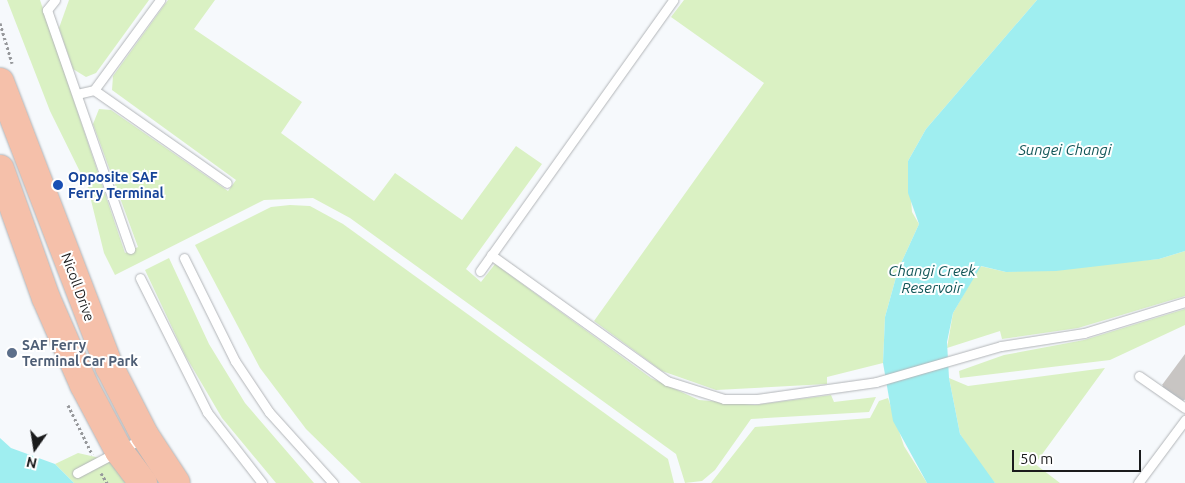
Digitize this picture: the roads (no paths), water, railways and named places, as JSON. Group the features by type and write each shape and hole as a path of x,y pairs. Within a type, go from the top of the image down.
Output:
{"main road":[{"name":"Nicoll Drive","path":"0,82 85,310 145,436 176,483"},
{"path":"0,169 46,298 119,451 143,483"}],"lane":[{"path":"54,0 47,10 130,249"},
{"path":"77,94 94,90 160,0"},
{"path":"480,270 673,0"},
{"path":"94,90 227,183"},
{"path":"491,255 641,364 697,393 757,399 876,382 954,358 1084,333 1185,302"},
{"path":"184,258 240,368 269,412 333,483"},
{"path":"140,278 207,412 262,483"},
{"path":"1139,376 1185,408"},
{"path":"1138,483 1185,420"},
{"path":"77,473 145,436"}],"water":[{"name":"Sungei Changi","path":"1037,0 1185,0 1185,251 1159,259 1056,271 1006,272 981,266 953,313 947,342 949,378 960,434 995,483 927,483 893,421 883,363 885,317 898,270 919,224 908,193 908,161 926,129"},
{"path":"0,438 11,448 55,464 74,483 0,483"}],"place":[{"name":"Opposite SAF Ferry Terminal","path":"58,185"},
{"name":"SAF Ferry Terminal Car Park","path":"12,353"}],"water label":[{"name":"Changi Creek Reservoir","path":"932,278"}]}
